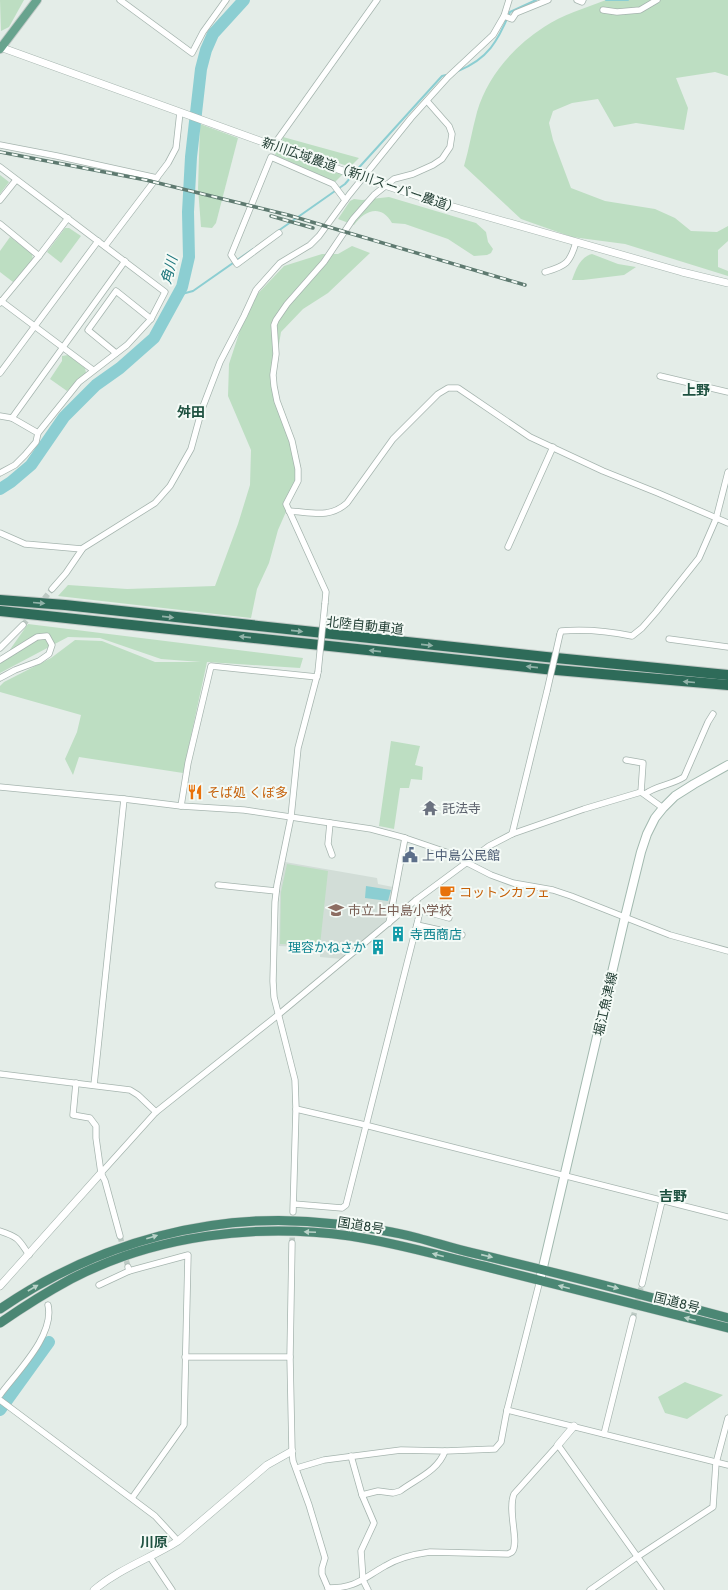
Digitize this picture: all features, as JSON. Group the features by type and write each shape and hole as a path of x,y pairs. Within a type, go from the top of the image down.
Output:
{"highway":[{"name":"北陸自動車道","path":"0,600 64,605 728,675"},
{"name":"北陸自動車道","path":"0,610 529,667 728,686"},
{"name":"国道8号","path":"0,1309 46,1280 105,1253 131,1243 161,1234 189,1228 280,1220 335,1224 387,1232 541,1269 728,1318"},
{"name":"国道8号","path":"0,1323 30,1302 72,1278 144,1250 185,1239 253,1231 303,1231 352,1236 414,1248 728,1328"}],"main road":[{"path":"0,48 37,0"},
{"name":"堀江魚津線","path":"540,1280 541,1269 624,917 647,834 655,818 675,796 728,765"}],"street":[{"path":"120,0 192,53 203,32 226,0"},
{"path":"273,146 377,0"},
{"path":"52,589 82,549 155,503 170,486 192,449 202,409 220,362 256,290 280,263 310,245 319,236 345,200 411,118 448,77 493,35 504,16 508,0"},
{"path":"504,16 512,19 516,13 548,0"},
{"path":"577,0 582,2 583,0"},
{"path":"603,10 617,12 640,10 657,0"},
{"name":"新川広域農道（新川スーパー農道）","path":"0,48 385,186 682,272 728,283"},
{"path":"293,1212 296,1109 295,1080 274,998 273,981 276,891 291,817 298,748 317,675 326,592 286,504 298,481 298,469 292,441 277,401 274,386 273,375 276,354 274,325 287,304 324,262 362,207 394,179 413,174 433,165 442,159 450,148 452,134 449,126 427,101"},
{"path":"105,246 168,163 176,148 182,113"},
{"path":"0,145 157,178"},
{"path":"280,233 237,264 231,255 271,157 335,186 345,200"},
{"path":"0,167 165,292 151,319 127,345 93,370 68,394 38,433 36,442 25,455 15,465 0,473"},
{"path":"0,200 16,180"},
{"path":"68,218 40,256 1,302 93,370"},
{"path":"0,224 40,256"},
{"path":"0,373 98,241"},
{"path":"545,272 559,268 566,264 573,254 576,242"},
{"path":"12,418 125,262"},
{"path":"116,353 88,330 116,291 151,319"},
{"path":"660,376 728,392"},
{"path":"289,511 327,513 339,510 347,503 393,439 438,394 448,388 458,388 530,437 603,471 658,492 728,523"},
{"path":"0,416 12,418 38,433"},
{"path":"508,548 553,447"},
{"path":"512,834 561,631 580,629 608,631 632,636 642,628 699,558 726,493 728,472"},
{"path":"0,533 25,544 82,549"},
{"path":"0,648 22,626"},
{"path":"0,660 37,637 47,636 52,645 49,654 39,661 15,670 0,678"},
{"path":"669,638 728,647"},
{"path":"181,806 188,763 211,666 317,675"},
{"path":"0,1286 156,1112 278,1015 416,900 489,846 512,834 584,809 643,793 680,780 684,777 713,714"},
{"path":"626,760 643,762 643,793"},
{"path":"0,786 181,806 244,810 371,830 405,838 446,852 491,875 513,883 553,890 670,935 728,951"},
{"path":"643,793 663,808"},
{"path":"94,1085 124,799"},
{"path":"330,823 328,844 332,855"},
{"path":"389,923 405,838"},
{"path":"218,885 276,891"},
{"path":"294,1204 342,1208 346,1205 365,1125 417,925 420,910 416,900"},
{"path":"420,910 449,918"},
{"path":"417,925 462,935"},
{"path":"0,1074 130,1090 138,1095 156,1112"},
{"path":"76,1083 73,1115 90,1118 96,1126 96,1138 101,1173 105,1181 120,1236"},
{"path":"296,1109 365,1125 728,1217"},
{"path":"642,1284 662,1201"},
{"path":"0,1231 13,1235 18,1239 29,1255"},
{"path":"292,1243 290,1357 292,1451 325,1558 322,1574 327,1589 349,1587 395,1561 422,1553 508,1554 512,1552 515,1546 511,1516 511,1500 514,1494 574,1426"},
{"path":"99,1285 129,1269 188,1255 184,1425 132,1498"},
{"path":"297,1468 324,1460 401,1450 445,1451 495,1449 501,1442 507,1410 540,1280"},
{"path":"0,1395 43,1337 50,1312 48,1305"},
{"path":"604,1434 633,1318"},
{"path":"186,1357 290,1357"},
{"path":"0,1400 155,1516 178,1541"},
{"path":"507,1410 728,1465"},
{"path":"590,1590 713,1507 716,1463 728,1418"},
{"path":"558,1445 661,1590"},
{"path":"94,1590 107,1579 178,1541 268,1465 292,1451"},
{"path":"362,1495 378,1491 400,1491 437,1466 445,1451"},
{"path":"351,1456 362,1495 374,1523 361,1551 363,1580 368,1590"},
{"path":"150,1557 172,1590"}],"shaded area":[{"path":"285,862 377,878 378,884 393,887 387,919 342,959 320,957 320,948 279,946 280,892"}],"green space":[{"path":"0,0 24,0 9,27 1,31"},
{"path":"606,0 728,0 728,76 715,72 676,78 688,108 684,130 636,123 614,127 598,99 572,103 553,111 549,123 553,140 571,188 605,201 655,209 675,218 691,231 717,232 728,226 728,241 718,250 718,267 728,271 728,276 625,244 572,237 521,219 464,166 481,99 494,75 512,53 533,35 551,23 566,15"},
{"path":"200,124 238,138 216,223 212,228 201,227 198,188"},
{"path":"283,137 359,158 350,167 282,143"},
{"path":"277,150 343,174 335,182 275,155"},
{"path":"0,175 9,182 0,194"},
{"path":"389,197 476,223 486,232 488,242 493,249 491,253 487,255 474,256 448,239 405,224 392,223 388,217 378,211 368,213 354,225 338,219 350,201 354,199 362,200"},
{"path":"65,228 69,228 81,236 61,263 47,252"},
{"path":"10,237 32,254 33,260 13,282 0,272 0,251"},
{"path":"352,246 370,253 328,293 303,309 281,332 275,368 280,416 293,448 299,482 278,530 269,563 257,589 251,618 58,596 68,585 127,589 215,586 238,524 250,485 251,450 228,396 229,364 249,303 284,266 322,254 338,254"},
{"path":"592,254 618,264 636,267 624,275 572,280 581,261"},
{"path":"68,355 85,368 86,373 67,391 50,379 62,361 62,356"},
{"path":"28,624 303,658 300,668 207,662 183,773 79,757 73,775 65,759 77,732 81,715 0,692 0,686 4,682 51,658 75,640 102,641 155,662 201,662 161,659 100,638 68,637 0,673 0,660 9,651"},
{"path":"391,741 420,746 415,765 423,767 422,780 411,779 409,788 400,788 394,829 379,826"},
{"path":"287,864 328,871 320,945 280,944 281,892"},
{"path":"685,1382 723,1395 687,1419 665,1413 658,1397"}],"water":[{"path":"366,886 391,890 388,901 365,898"}],"waterway":[{"name":"角川","path":"0,489 31,465 64,417 96,385 120,368 154,338 182,287 189,257 188,212 191,157 201,69 206,50 213,34 244,0"},
{"path":"458,71 477,61 491,48 501,32 510,12 536,0"},
{"path":"606,0 628,0"},
{"path":"354,173 442,76 446,75"},
{"path":"278,231 345,184 351,177"},
{"path":"178,295 193,291 253,249"},
{"path":"0,1410 49,1342"}],"tunnel":[{"path":"23,625 52,589"},
{"path":"292,1243 293,1219"},
{"path":"120,1236 128,1267"},
{"path":"633,1318 642,1284"}],"railway":[{"path":"0,152 146,180 288,215 525,285"},
{"path":"271,216 313,228"}],"place":[{"name":"そば処 くぼ多","path":"195,792"},
{"name":"託法寺","path":"430,808"},
{"name":"上中島公民館","path":"410,855"},
{"name":"コットンカフェ","path":"447,892"},
{"name":"市立上中島小学校","path":"336,910"},
{"name":"寺西商店","path":"398,934"},
{"name":"理容かねさか","path":"378,947"}],"district":[{"name":"上野","path":"696,390"},
{"name":"舛田","path":"191,412"},
{"name":"吉野","path":"673,1196"},
{"name":"川原","path":"154,1542"}]}
